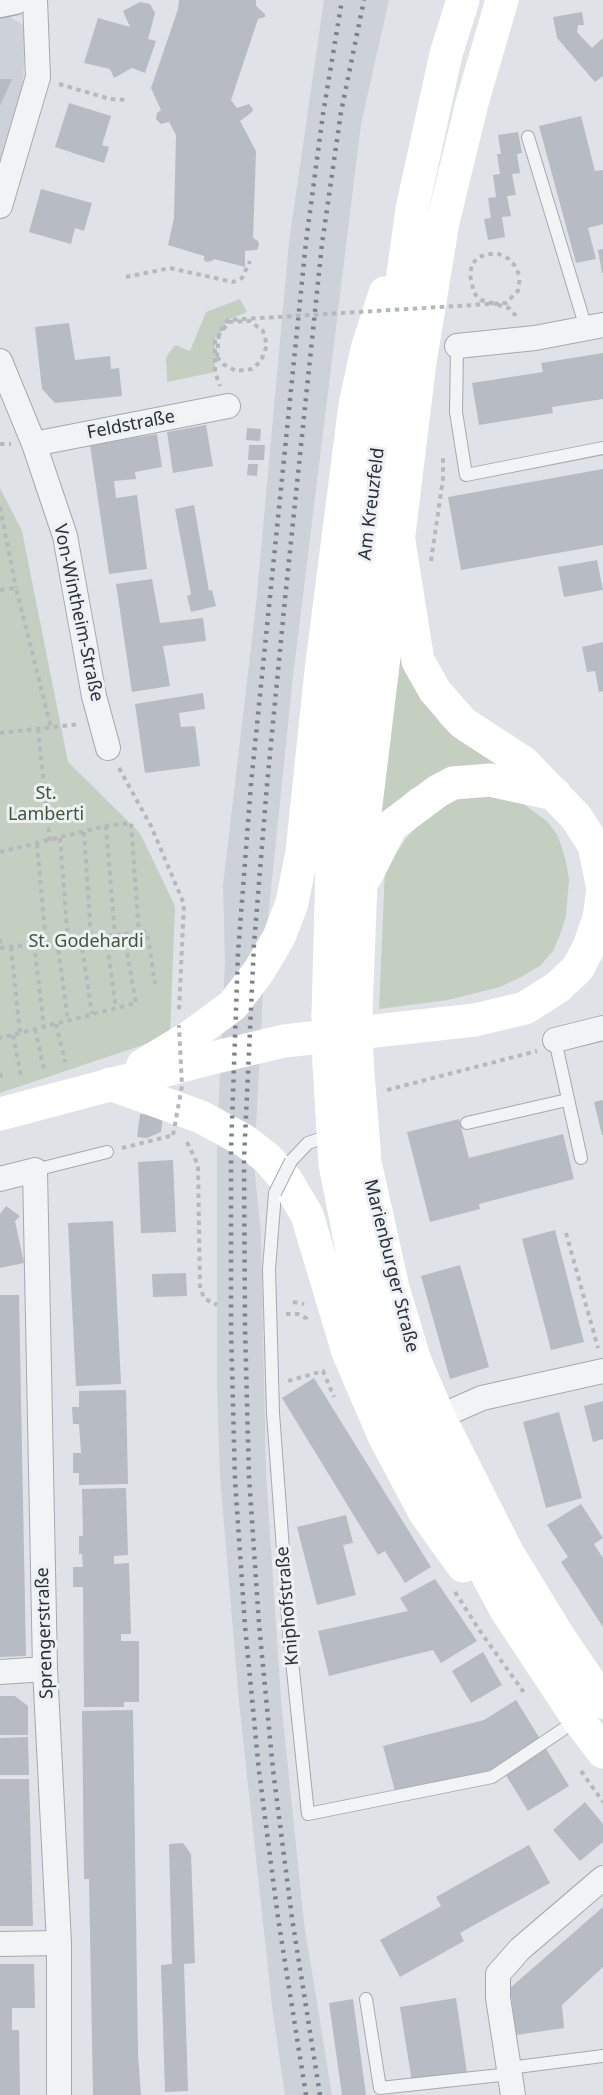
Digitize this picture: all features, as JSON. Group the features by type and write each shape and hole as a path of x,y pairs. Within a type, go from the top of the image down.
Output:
{"main road":[{"name":"Am Kreuzfeld","path":"342,1013 333,826 370,510 412,209 446,54 463,0"},
{"name":"Am Kreuzfeld","path":"360,890 363,829 420,362 443,222 472,103 502,0"},
{"path":"110,1084 191,1036 232,1005 259,971 279,937 292,903 302,852 321,671 355,405 367,349 412,209"},
{"path":"0,1114 284,1041 475,1020 525,1008 558,987 578,968 590,946 599,918 603,889 594,845 576,818 524,762 463,723 435,691 418,661 398,535"},
{"path":"360,890 391,826 438,791 453,783 490,780 555,794"},
{"name":"Marienburger Straße","path":"360,890 342,1013 343,1062 333,1135 335,1164 353,1260 378,1352 427,1462 506,1610 603,1752"},
{"name":"Marienburger Straße","path":"343,1062 378,1228 402,1323 415,1361 506,1550 559,1637 579,1719"},
{"path":"110,1084 201,1117 225,1130 245,1141 267,1158 287,1181 307,1215 348,1352 380,1427 406,1478 425,1514 466,1569 506,1610"}],"street":[{"path":"0,3 15,0"},
{"path":"0,206 38,77 35,0"},
{"path":"457,346 535,338 594,327"},
{"name":"Von-Wintheim-Straße","path":"0,361 33,444 65,536 94,696 108,748"},
{"name":"Feldstraße","path":"33,444 228,406"},
{"path":"555,1040 603,1028"},
{"path":"0,1179 35,1170"},
{"name":"Sprengerstraße","path":"35,1170 45,1669 59,1943 59,2095"},
{"path":"440,1417 482,1398 601,1364"},
{"path":"0,1672 45,1669"},
{"path":"511,2079 498,1998 498,1974 520,1948 603,1878"},
{"path":"0,1944 59,1943"}],"lane":[{"path":"528,137 594,327"},
{"path":"457,346 456,412 466,475 603,448"},
{"path":"555,1040 581,1158"},
{"path":"467,1124 567,1100"},
{"name":"Kniphofstraße","path":"333,1135 308,1143 291,1161 275,1193 269,1269 273,1413 289,1632 308,1814 492,1778 579,1719"},
{"path":"35,1170 107,1152"},
{"path":"366,1999 380,2088 511,2079 603,2056"}],"path":[{"path":"38,77 110,99 128,100"},
{"path":"228,406 215,372 215,340 230,322 250,321 263,331 267,345 261,361 252,369 236,371 223,364 218,357 219,333 228,320 506,303 518,291 520,277 509,259 499,254 488,254 479,257 472,264 470,283 474,293 481,300 509,308 535,338"},
{"path":"126,277 161,268 191,271 233,282 242,278 250,261"},
{"path":"430,565 443,479 443,446"},
{"path":"0,507 16,588 51,728"},
{"path":"0,590 16,588"},
{"path":"0,734 101,721"},
{"path":"38,729 50,841"},
{"path":"108,748 151,826 184,904 179,1025 182,1086 172,1135"},
{"path":"0,852 106,826 131,823 139,933"},
{"path":"106,826 115,936"},
{"path":"84,832 91,939"},
{"path":"60,838 68,941"},
{"path":"37,844 46,943"},
{"path":"0,939 0,948 147,932 155,984"},
{"path":"0,1038 136,1003 124,934"},
{"path":"106,937 116,1008"},
{"path":"81,940 92,1014"},
{"path":"57,941 68,1020"},
{"path":"34,944 44,1027"},
{"path":"10,947 20,1033"},
{"path":"56,1023 65,1062"},
{"path":"35,1029 44,1069"},
{"path":"13,1035 21,1076"},
{"path":"382,1092 542,1049 555,1040"},
{"path":"0,1073 2,1082"},
{"path":"107,1152 172,1135 187,1141 198,1166 200,1289 205,1299 217,1305"},
{"path":"566,1233 601,1364"},
{"path":"282,1314 298,1314 306,1318 309,1328"},
{"path":"319,1360 339,1407"},
{"path":"280,1383 322,1371"},
{"path":"450,1585 528,1697"},
{"path":"579,1719 603,1802"}],"shaded area":[{"path":"324,0 389,0 361,124 293,676 266,937 254,1165 261,1235 266,1474 281,1700 304,1923 332,2095 285,2095 273,2014 239,1702 220,1476 217,1389 217,1141 225,961 223,885 256,605 289,242"},
{"path":"8,16 22,24 25,30 23,87 0,166 0,17"}],"green space":[{"path":"240,299 247,312 228,320 215,339 215,372 167,382 166,357 175,345 190,351 206,312"},
{"name":"St. Godehardi","path":"0,488 22,531 68,762 140,833 175,906 170,1036 0,1093"},
{"path":"400,653 422,698 443,727 459,740 515,775 427,782 411,789 381,817"},
{"path":"468,794 504,795 522,803 548,822 558,836 569,880 566,916 560,935 553,951 541,965 500,987 448,1000 379,1009 385,870 405,840 430,810"}],"building":[{"path":"179,0 256,0 256,6 265,14 265,17 258,19 231,100 237,108 249,104 253,109 240,121 256,151 253,238 259,244 256,250 245,251 245,267 214,259 206,262 204,256 168,245 174,218 176,135 169,122 161,124 156,119 157,113 161,110 151,88"},
{"path":"140,2 150,4 155,13 148,39 156,41 145,73 132,68 114,78 110,69 84,63 98,18 130,27 123,11"},
{"path":"582,12 584,25 578,25 577,32 592,48 603,38 603,76 595,82 557,38 553,17"},
{"path":"0,79 12,79 0,106"},
{"path":"69,103 111,116 102,145 109,147 104,163 55,147"},
{"path":"581,116 595,171 603,170 603,224 588,228 596,259 576,263 539,126"},
{"path":"518,132 522,153 517,154 520,173 512,174 516,195 507,196 511,216 502,217 505,237 488,240 484,219 491,218 488,198 496,197 493,175 500,174 497,154 501,154 498,135"},
{"path":"41,189 92,203 84,231 75,228 71,244 29,232"},
{"path":"603,249 603,273 602,273 598,250"},
{"path":"69,323 75,360 110,356 111,369 119,368 122,396 55,403 42,389 35,327"},
{"path":"603,353 603,399 552,407 553,413 479,425 472,383 543,372 541,363"},
{"path":"206,425 213,466 173,473 167,432"},
{"path":"247,428 261,429 260,441 246,440"},
{"path":"157,434 162,467 135,472 136,479 114,481 116,498 137,495 147,569 109,574 90,445"},
{"path":"249,445 265,445 264,460 248,460"},
{"path":"248,464 258,464 257,476 247,475"},
{"path":"603,469 603,545 461,570 448,497"},
{"path":"194,505 209,591 212,590 216,606 191,612 187,596 191,594 175,509"},
{"path":"597,560 603,590 564,597 558,567"},
{"path":"152,579 160,623 203,618 206,641 163,646 170,686 132,692 116,584"},
{"path":"603,642 603,691 599,692 595,671 587,672 582,647"},
{"path":"203,693 205,709 179,713 181,727 195,726 200,766 145,773 135,704"},
{"path":"603,1100 603,1135 602,1135 594,1102"},
{"path":"140,1114 163,1116 161,1132 147,1138 137,1137"},
{"path":"459,1119 469,1158 563,1134 574,1179 479,1204 480,1209 430,1222 407,1132"},
{"path":"173,1160 176,1232 141,1233 138,1162"},
{"path":"6,1206 20,1216 15,1221 24,1263 0,1268 0,1214"},
{"path":"113,1221 121,1384 76,1386 68,1223"},
{"path":"555,1230 584,1342 551,1350 522,1239"},
{"path":"460,1265 489,1367 450,1379 421,1276"},
{"path":"186,1273 187,1296 153,1297 152,1274"},
{"path":"0,1295 19,1295 26,1656 0,1657"},
{"path":"314,1378 431,1567 405,1583 385,1551 378,1555 282,1398"},
{"path":"126,1390 128,1484 79,1485 79,1473 73,1473 73,1453 81,1453 79,1424 73,1424 72,1407 79,1407 79,1391"},
{"path":"603,1401 603,1439 593,1442 584,1406"},
{"path":"559,1412 582,1498 546,1508 523,1422"},
{"path":"126,1488 128,1555 114,1556 114,1564 129,1563 131,1634 121,1634 121,1641 139,1641 139,1702 124,1702 124,1707 84,1707 83,1587 73,1587 73,1567 83,1567 82,1554 79,1554 79,1536 83,1536 82,1489"},
{"path":"581,1504 603,1538 594,1544 603,1558 603,1627 561,1562 568,1557 547,1525"},
{"path":"346,1515 353,1543 343,1545 356,1595 317,1605 297,1527"},
{"path":"435,1579 477,1641 441,1663 433,1650 329,1676 318,1631 408,1611 400,1598"},
{"path":"483,1652 502,1685 471,1703 452,1671"},
{"path":"0,1696 15,1696 28,1706 28,1735 0,1735"},
{"path":"516,1700 569,1786 528,1811 499,1764 491,1770 396,1795 383,1746 484,1720"},
{"path":"133,1710 138,2054 141,2095 93,2095 89,1879 84,1879 82,1711"},
{"path":"28,1737 29,1775 0,1775 0,1738"},
{"path":"0,1779 29,1779 33,1926 0,1926"},
{"path":"585,1802 603,1824 603,1842 580,1861 553,1830"},
{"path":"183,1843 191,1854 195,1963 184,1964 188,2091 165,2092 161,1965 172,1964 169,1844"},
{"path":"529,1845 550,1883 460,1933 464,1941 400,1977 380,1940 441,1906 436,1897"},
{"path":"603,1907 603,1967 562,2005 564,2028 516,2035 510,1988"},
{"path":"0,1964 34,1964 35,2008 12,2008 12,2030 19,2030 20,2095 0,2095"},
{"path":"456,1998 467,2073 412,2082 400,2007"},
{"path":"353,1999 366,2095 342,2095 329,2003"}],"railway":[{"path":"306,2095 278,1918 259,1771 245,1626 235,1480 231,1329 231,1150 238,953 251,784 306,242 323,114 342,0"},
{"path":"320,2095 292,1918 273,1770 259,1624 249,1477 244,1159 254,944 285,599 322,244 341,112 364,0"}],"park label":[{"name":"St. Lamberti","path":"46,804"}]}
